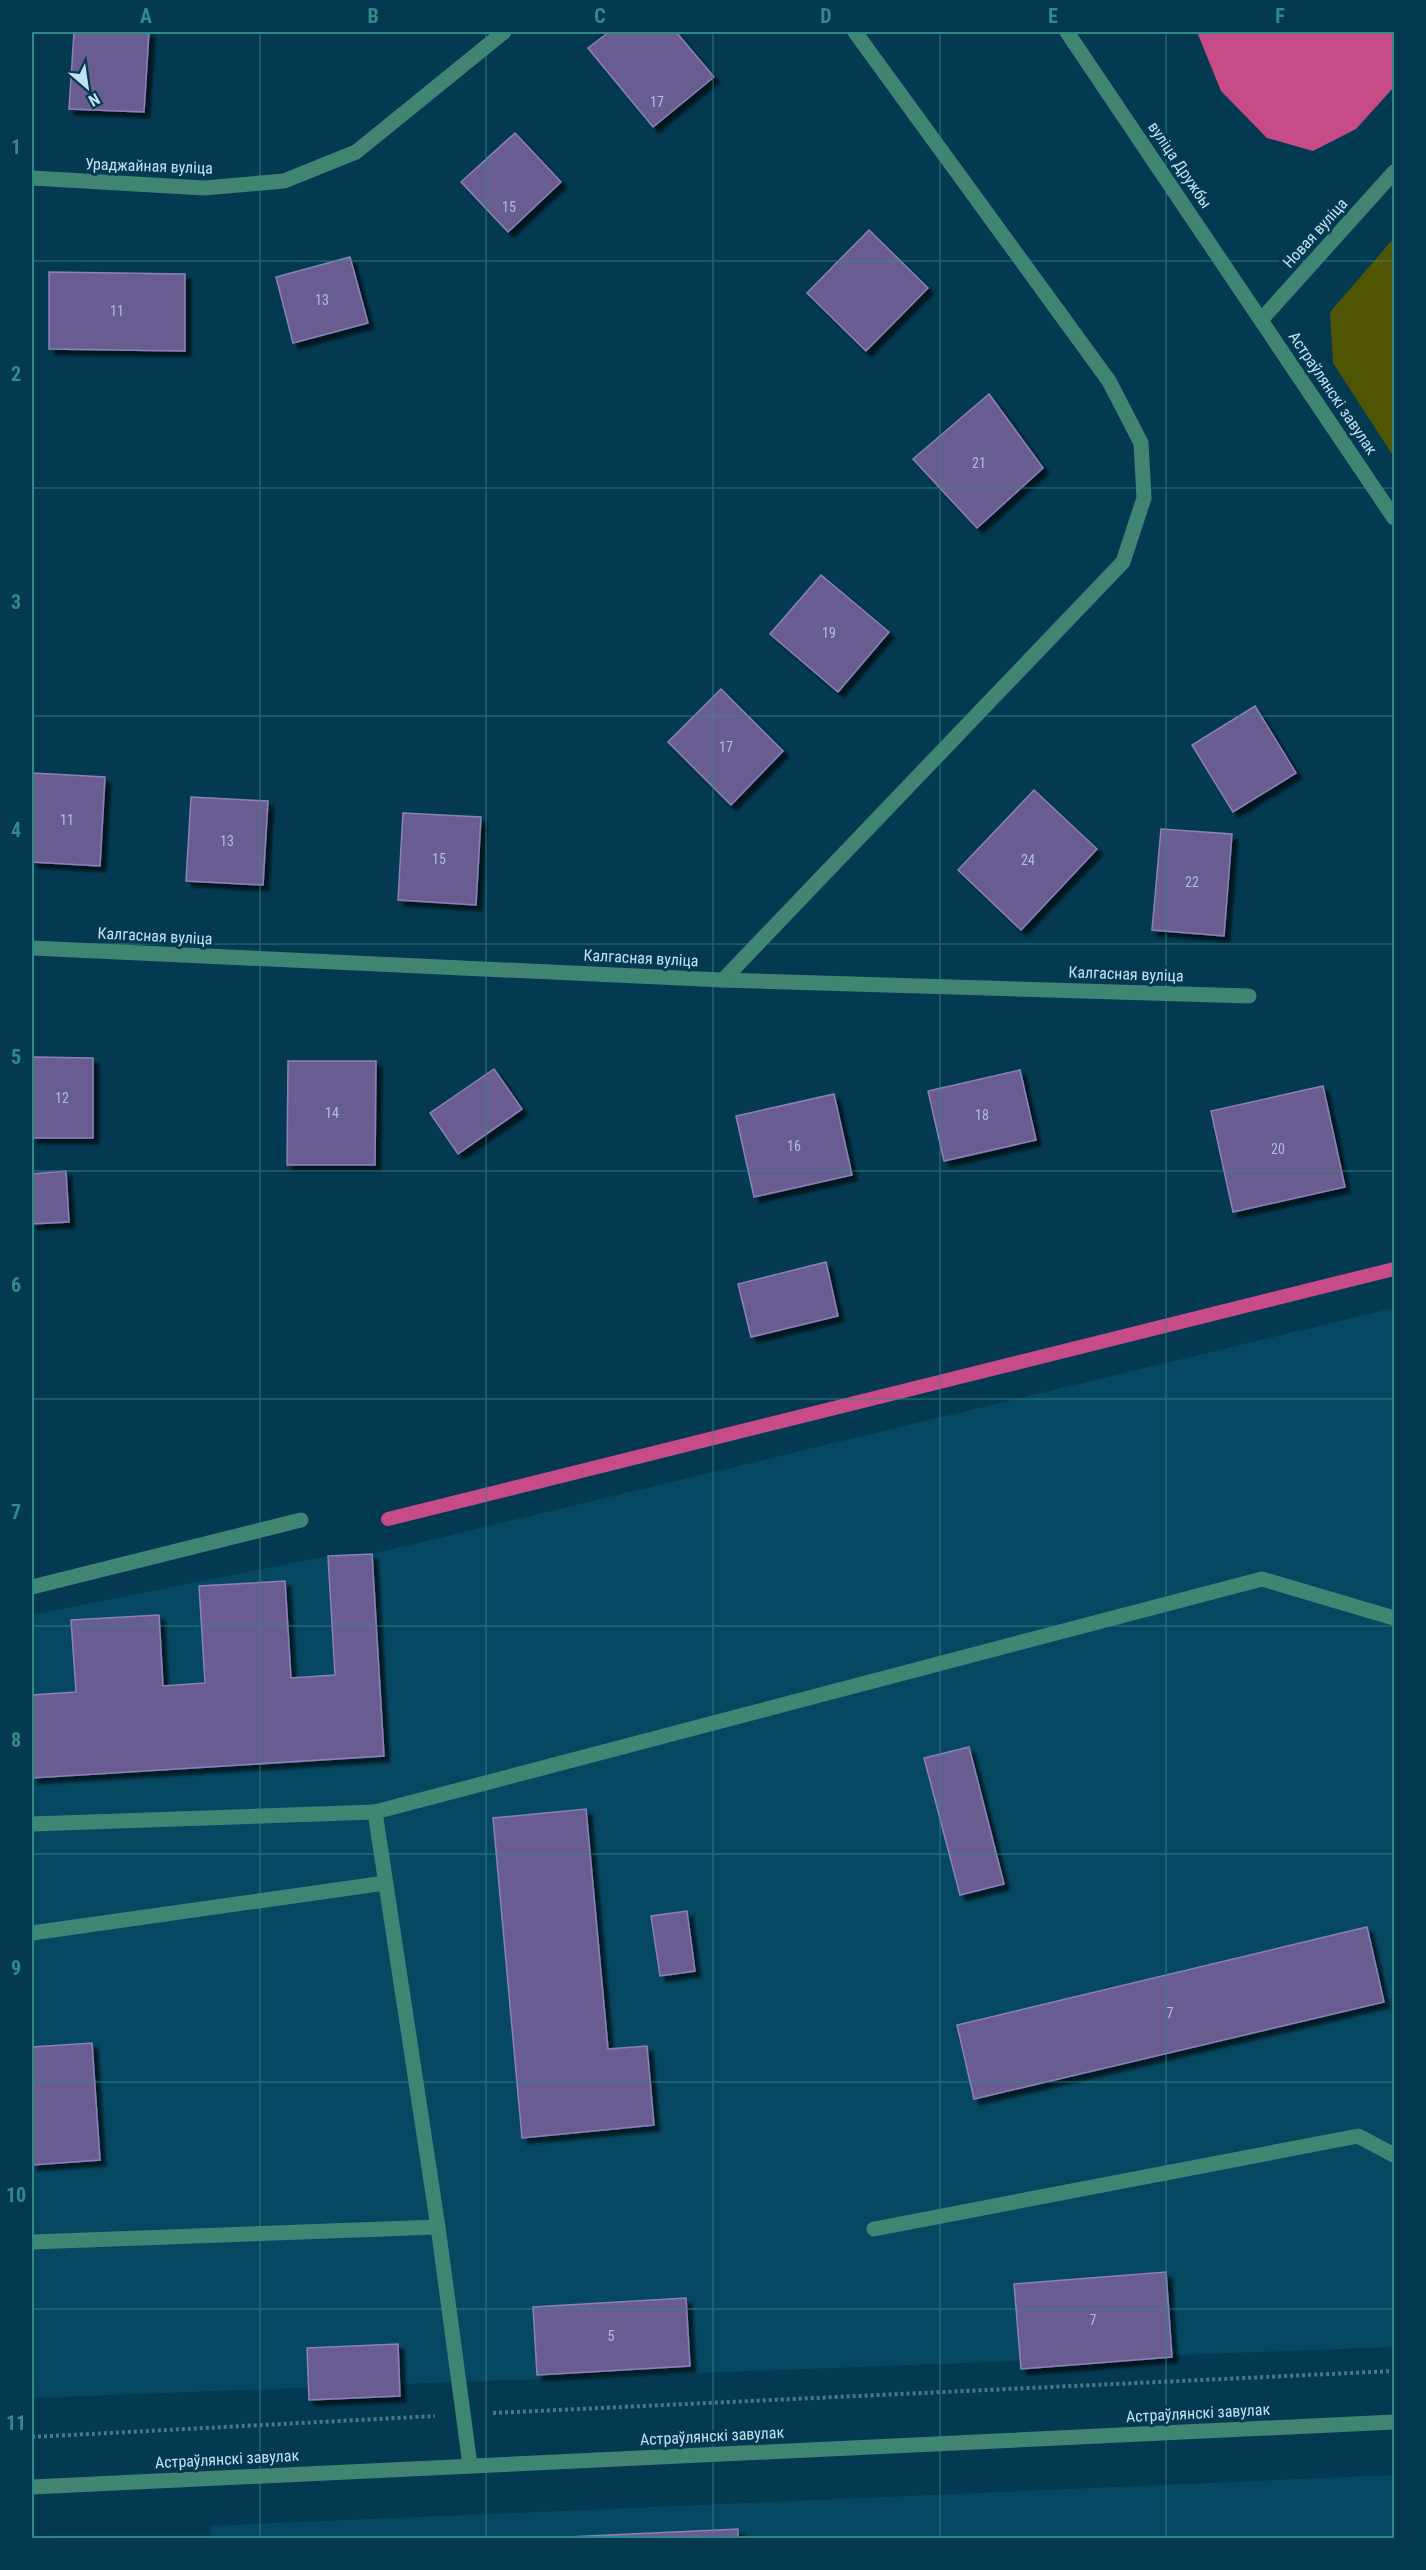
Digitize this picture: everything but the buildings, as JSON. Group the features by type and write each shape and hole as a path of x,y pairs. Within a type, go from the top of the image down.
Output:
{"street":[{"name":"Ураджайная вуліца","path":"32,178 204,188 284,181 356,152 504,32"},
{"path":"723,980 1123,562 1144,498 1141,443 1109,381 855,32"},
{"name":"вуліца Дружбы","path":"1067,32 1262,319"},
{"name":"Новая вуліца","path":"1262,319 1395,172"},
{"name":"Астраўлянскі завулак","path":"1262,319 1395,518"},
{"name":"Калгасная вуліца","path":"32,948 723,980 1249,996"},
{"path":"32,1587 301,1520"},
{"path":"32,1824 375,1812 1262,1580 1395,1618"},
{"path":"375,1812 438,2227 470,2465"},
{"path":"32,1934 385,1883"},
{"path":"874,2229 1358,2136 1395,2155"},
{"path":"32,2242 438,2227"},
{"name":"Астраўлянскі завулак","path":"32,2487 1395,2422"}],"path":[{"path":"32,2437 464,2414 1395,2371"}],"shaded area":[{"path":"1197,32 1394,32 1394,87 1356,129 1313,151 1267,138 1221,91"},
{"path":"1394,238 1394,457 1333,363 1330,312"},
{"path":"1394,1308 1394,2347 32,2398 32,1615 328,1556 372,1554"},
{"path":"1394,2475 1394,2538 212,2538 210,2526"}],"waterway":[{"path":"388,1519 1394,1269"}]}
